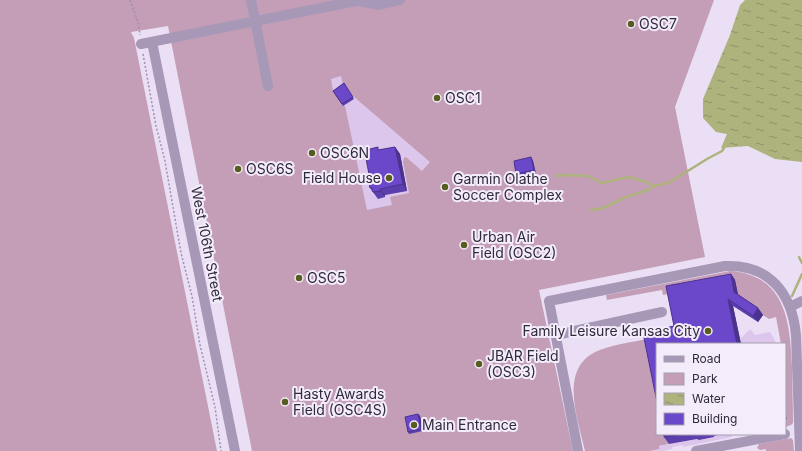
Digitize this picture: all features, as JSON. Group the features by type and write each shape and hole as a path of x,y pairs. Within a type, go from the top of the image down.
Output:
{"street":[{"path":"251,0 268,86"},
{"path":"141,44 360,0 379,5 400,0"},
{"name":"West 106th Street","path":"152,42 235,451"},
{"path":"578,451 549,301 725,266 744,266 763,274 781,289 790,307 795,324 796,335 801,431 800,451"},
{"path":"790,307 802,301"},
{"path":"556,335 662,312"},
{"path":"786,434 801,431"},
{"path":"696,451 779,435"},
{"path":"750,440 752,451"}],"path":[{"path":"130,0 139,27 181,253 192,296 200,345 215,407 221,451"}],"green space":[{"name":"Garmin Olathe Soccer Complex","path":"0,0 714,0 675,107 705,257 539,290 573,451 252,451 168,26 131,32 134,38 217,451 0,451"},
{"path":"730,271 749,274 763,281 774,291 786,318 791,350 793,423 786,427 786,343 781,343 776,317 769,319 739,300 735,280 663,295 662,290 607,300 606,295"},
{"path":"648,339 656,380 656,435 667,435 669,444 659,446 660,449 650,451 585,451 575,409 575,381 579,368 587,358 600,350"},
{"path":"791,438 793,440 794,451 766,451 766,449 760,450 757,448 759,444"}],"shaded area":[{"path":"341,76 343,85 345,84 353,96 430,162 422,171 406,157 404,158 403,162 409,193 390,197 392,205 367,210 345,106 333,91 331,79","holes":["366,161 407,191 385,195 385,197 376,194 368,172"]},
{"path":"750,329 755,335 770,332 776,343 741,343 740,339"},
{"path":"732,435 732,437 683,447 683,445 672,447 672,449 662,451 650,451 660,449 659,446 699,440 714,436"}],"water":[{"path":"745,0 802,0 802,162 775,159 748,146 721,148 727,134 716,132 703,118 703,99 730,35 740,5"}],"building":[{"path":"344,83 353,97 342,104 333,91"},
{"name":"Field House","path":"378,147 378,150 395,147 403,184 373,192 371,187 370,188 368,179 370,179 365,153 367,153 366,150"},
{"path":"531,157 534,170 516,174 514,161"},
{"name":"Family Leisure Kansas City","path":"731,274 734,292 758,308 753,316 728,299 737,343 656,343 656,397 643,333 674,326 666,286"},
{"name":"Main Entrance","path":"418,414 421,429 408,432 405,417"},
{"path":"664,435 676,435 664,437"}],"waterway":[{"path":"591,210 603,208 626,197 648,190 654,186 668,183 722,151 724,148"},
{"path":"556,176 588,176 602,183 628,177 644,181 654,186"},
{"path":"799,257 802,263"},
{"path":"792,296 802,274"}],"place":[{"name":"OSC7","path":"631,24"},
{"name":"OSC1","path":"437,98"},
{"name":"OSC6N","path":"312,153"},
{"name":"OSC6S","path":"238,169"},
{"name":"Field House","path":"389,178"},
{"name":"Garmin Olathe Soccer Complex","path":"445,187"},
{"name":"Urban Air Field (OSC2)","path":"464,245"},
{"name":"OSC5","path":"299,278"},
{"name":"Family Leisure Kansas City","path":"708,331"},
{"name":"JBAR Field (OSC3)","path":"479,364"},
{"name":"Hasty Awards Field (OSC4S)","path":"285,402"},
{"name":"Main Entrance","path":"414,425"}]}
